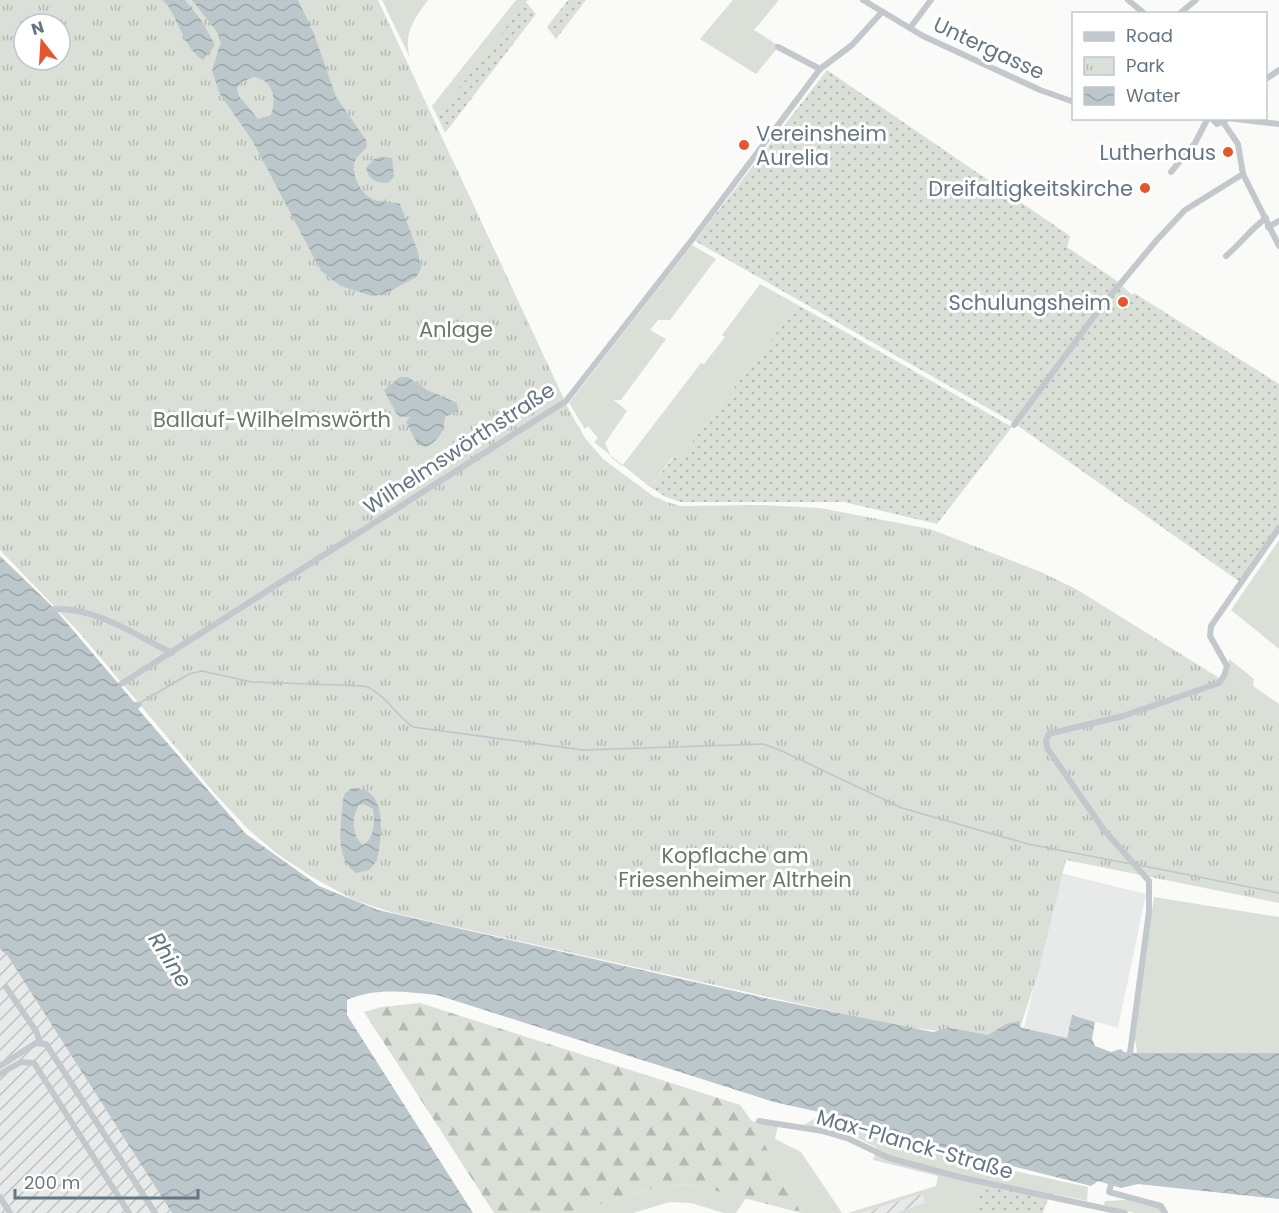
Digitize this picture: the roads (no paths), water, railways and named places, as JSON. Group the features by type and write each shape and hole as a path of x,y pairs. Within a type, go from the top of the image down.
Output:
{"street":[{"name":"Untergasse","path":"864,0 910,28 1040,90 1072,101"},
{"path":"910,28 931,0"},
{"path":"1128,0 1143,12"},
{"path":"1181,12 1196,0"},
{"name":"Wilhelmswörthstraße","path":"121,684 566,401 691,241 820,69 852,45 882,12"},
{"path":"778,47 820,69"},
{"path":"1171,172 1195,142 1208,120"},
{"path":"1212,120 1217,124 1225,120 1279,124"},
{"path":"1225,120 1238,144 1243,174 1279,246"},
{"path":"1014,426 1101,307 1156,241 1185,210 1243,174"},
{"path":"1226,256 1245,241 1250,230 1266,218"},
{"path":"1268,227 1279,221"},
{"path":"1130,1053 1151,887 1147,875 1099,823 1047,748 1046,740 1049,734 1123,716 1219,682 1227,666 1210,636 1211,626 1279,528"},
{"path":"56,609 77,610 97,616 170,652"},
{"path":"6,987 36,1031 40,1042 50,1048 155,1213"},
{"path":"0,1066 40,1042"},
{"path":"0,1074 21,1062 34,1063 129,1213"},
{"name":"Max-Planck-Straße","path":"759,1121 823,1131 909,1163 1096,1210 1125,1213"},
{"path":"1111,1184 1109,1192 1161,1206 1165,1213"},
{"path":"0,1197 10,1213"}],"water":[{"path":"162,0 185,0 201,20 215,45 203,60 189,47 172,12"},
{"path":"192,0 298,0 314,34 336,97 366,140 367,146 356,159 355,177 364,193 372,199 400,204 418,252 421,269 416,277 385,294 372,296 341,286 321,271 252,140 220,94 212,71 221,41 217,32","holes":["254,77 266,82 272,91 274,103 271,115 258,119 239,96 237,88 241,82"]},
{"path":"392,158 394,177 388,183 374,180 366,168 374,159"},
{"path":"400,377 408,377 427,390 457,403 458,411 445,417 440,436 425,447 417,443 406,422 410,417 400,417 396,413 384,390"},
{"name":"Rhine","path":"0,556 55,609 134,702 141,702 142,705 138,709 246,834 319,886 378,910 765,998 933,1032 949,1028 988,1035 1006,1024 1020,1021 1019,1027 1067,1038 1072,1015 1095,1022 1092,1039 1095,1046 1111,1052 1121,1049 1124,1052 1137,1053 1279,1053 1279,1199 1138,1184 1121,1188 1098,1181 1091,1186 883,1133 837,1116 774,1102 437,995 380,992 347,1000 347,1015 473,1213 172,1213 7,955 0,949"},
{"path":"352,788 364,790 372,795 380,815 377,861 369,870 356,873 344,858 342,849 341,829 345,793","holes":["364,804 373,809 373,829 370,838 363,845 355,832 356,810 359,805"]}],"waterway":[{"path":"140,703 189,674 202,671 252,682 364,686 383,698 413,727 583,750 763,744 902,808 1028,844 1131,864"},
{"path":"1139,865 1279,893"}],"place":[{"name":"Vereinsheim Aurelia","path":"744,145"},
{"name":"Lutherhaus","path":"1228,152"},
{"name":"Dreifaltigkeitskirche","path":"1145,188"},
{"name":"Schulungsheim","path":"1123,302"}],"park label":[{"name":"Anlage","path":"456,329"},
{"name":"Ballauf-Wilhelmswörth","path":"272,419"},
{"name":"Kopflache am Friesenheimer Altrhein","path":"735,867"}]}
